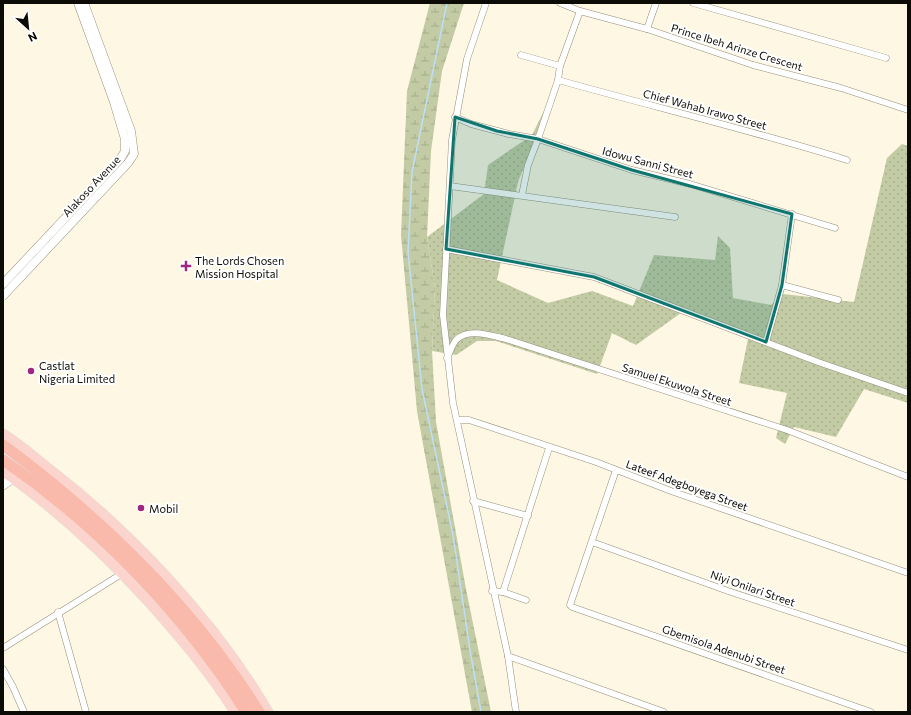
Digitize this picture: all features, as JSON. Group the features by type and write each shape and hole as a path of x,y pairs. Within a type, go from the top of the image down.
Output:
{"highway":[{"path":"4,439 79,504 133,554 220,648 259,712"},
{"path":"3,460 27,476 71,512 118,562 163,602 209,659 246,712"}],"main road":[{"path":"3,471 65,518 118,562 123,573 169,624 222,691 235,712"},
{"path":"3,485 13,478"},
{"path":"220,648 268,712"}],"street":[{"name":"Alakoso Avenue","path":"3,284 100,181 121,158 125,151 126,139 78,3"},
{"name":"Alakoso Avenue","path":"3,296 128,163 134,154 131,131 120,96 84,3"},
{"path":"486,3 468,59 455,117 450,164 443,315 449,379 492,591 508,656 516,712"},
{"name":"Prince Ibeh Arinze Crescent","path":"560,3 580,11 647,29 753,65 841,88 908,110"},
{"path":"647,29 656,3"},
{"path":"693,3 886,58"},
{"path":"522,195 528,165 558,80 560,66 580,11"},
{"path":"521,55 560,66"},
{"name":"Chief Wahab Irawo Street","path":"558,80 785,141 847,160"},
{"name":"Idowu Sanni Street","path":"455,117 471,124 538,139 632,170 690,184 835,228"},
{"path":"450,186 675,217"},
{"path":"766,342 782,285 792,214"},
{"path":"446,249 594,277 818,362 908,393"},
{"path":"782,285 838,300"},
{"name":"Samuel Ekuwola Street","path":"447,358 457,340 463,336 485,334 506,339 787,430 908,477"},
{"name":"Lateef Adegboyega Street","path":"458,420 469,420 908,573"},
{"path":"502,592 550,448"},
{"path":"592,542 616,470"},
{"path":"474,501 528,516"},
{"name":"Gbemisola Adenubi Street","path":"592,542 570,605 572,607 871,712"},
{"name":"Niyi Onilari Street","path":"592,542 740,595 908,650"},
{"path":"3,648 58,612 123,573"},
{"path":"492,591 502,592 526,600"},
{"path":"58,612 86,712"},
{"path":"508,656 664,712"},
{"path":"3,669 14,688 24,712"}],"highlighted area":[{"path":"455,117 497,131 538,139 632,170 792,214 782,285 766,342 594,277 446,249"}],"green space":[{"path":"430,3 464,3 442,71 431,151 427,237 435,287 432,351 436,422 466,589 491,712 472,712 417,411 401,235 407,91"},
{"path":"555,89 518,182 497,280 548,303 592,291 633,306 654,255 715,260 718,236 730,248 733,298 771,305 783,294 854,302 887,158 902,144 908,146 908,403 864,389 836,437 794,427 785,444 776,438 787,393 739,383 748,339 681,313 636,345 612,333 597,374 496,341 477,341 456,355 432,351 435,287 427,237 484,194 488,165 532,135"}],"waterway":[{"path":"447,3 412,172 408,252 422,389 453,535 481,712"}],"place":[{"name":"The Lords Chosen Mission Hospital","path":"186,266"},
{"name":"Castlat Nigeria Limited","path":"31,371"},
{"name":"Mobil","path":"141,508"}]}
